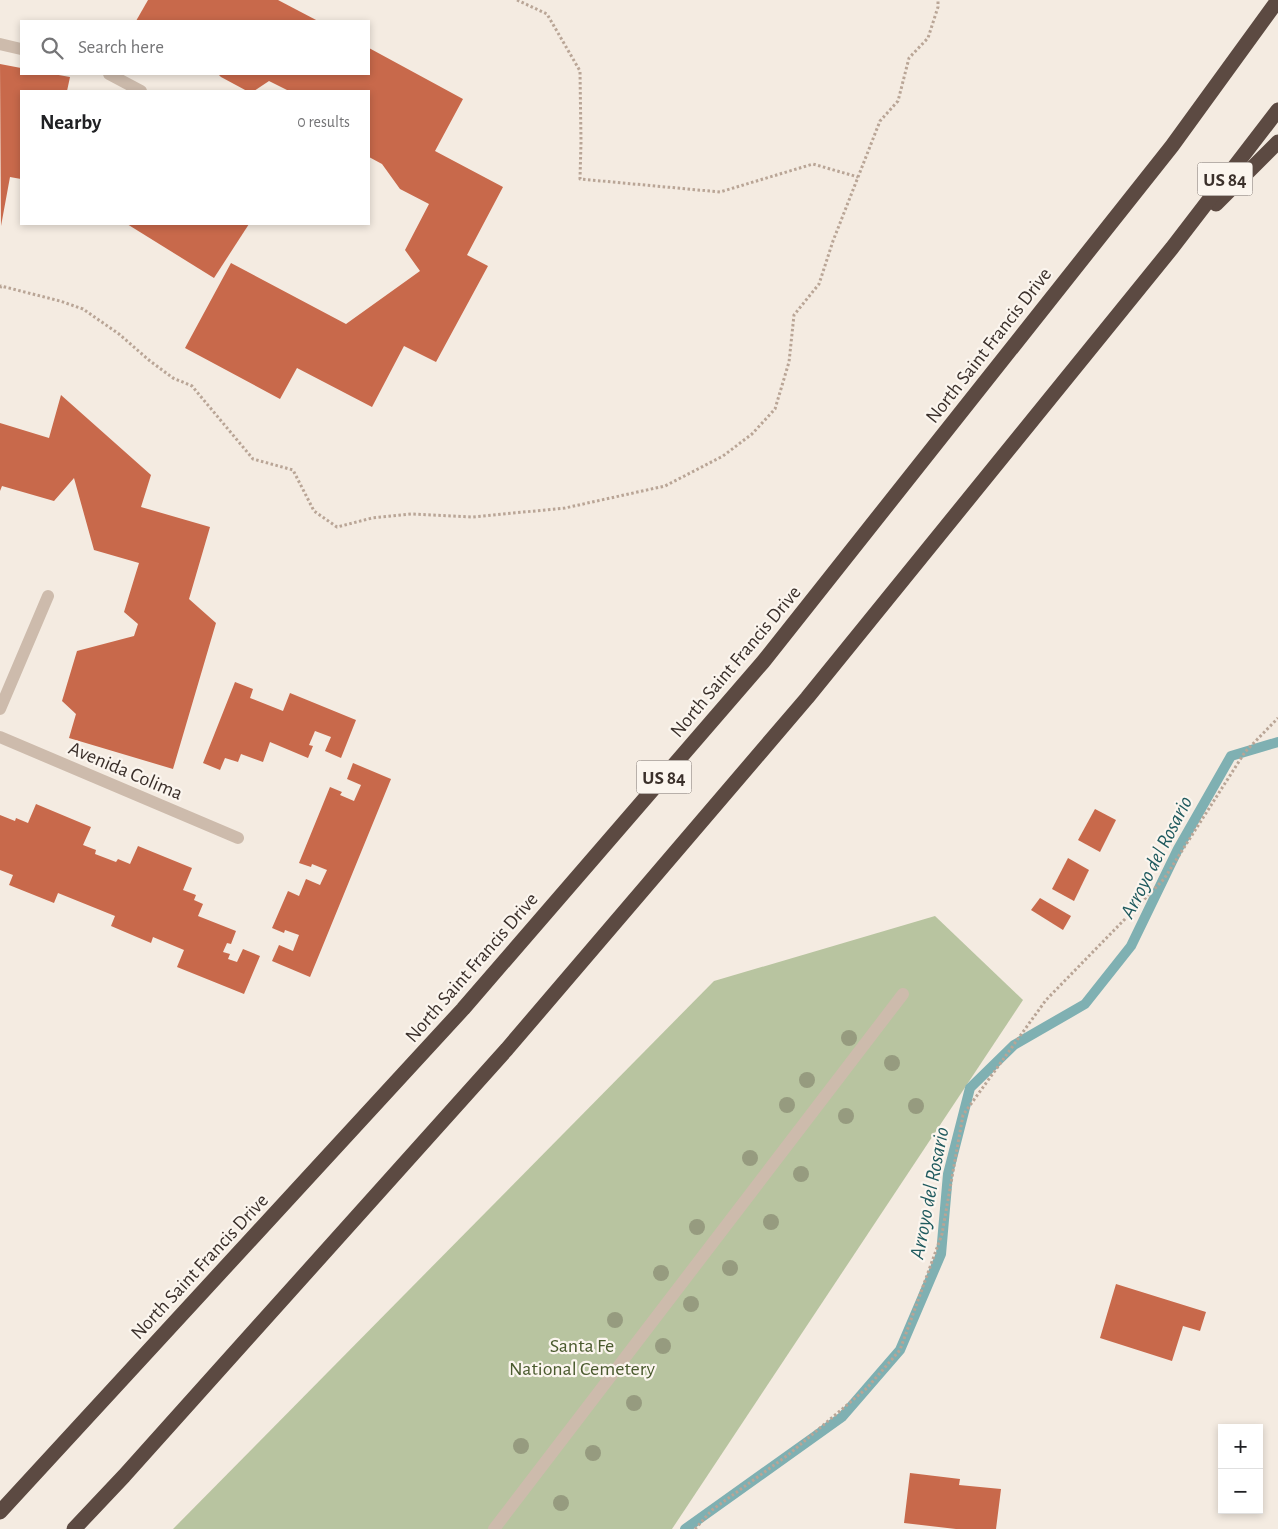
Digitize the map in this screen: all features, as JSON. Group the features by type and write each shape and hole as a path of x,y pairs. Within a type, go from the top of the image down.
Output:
{"highway":[{"name":"North Saint Francis Drive","path":"0,1512 463,1009 763,662 1172,146 1278,0"},
{"name":"US 84","path":"74,1529 144,1454 514,1042 806,698 1172,248 1278,110"},
{"path":"1172,248 1278,142"}],"street":[{"path":"0,44 20,49"},
{"path":"111,75 139,90"},
{"path":"0,709 48,596"},
{"name":"Avenida Colima","path":"0,738 238,838"},
{"path":"494,1529 903,994"}],"path":[{"path":"517,0 547,14 580,71 580,179 720,192 813,164 858,177"},
{"path":"0,288 1,286 75,306 119,334 172,378 192,386 254,459 293,470 314,511 337,527 372,518 404,515 473,517 566,508 665,486 723,456 752,434 775,409 789,362 794,314 819,284 832,241 880,121 898,101 909,58 928,38 938,7 938,0"},
{"path":"695,1529 712,1510 788,1455 867,1388 900,1350 942,1234 963,1115 1046,1000 1164,879 1245,752 1278,718"}],"green space":[{"name":"Santa Fe National Cemetery","path":"935,916 1023,1000 672,1529 173,1529 714,981"}],"building":[{"path":"148,0 278,0 316,20 137,20"},
{"path":"370,49 463,99 435,151 503,187 467,255 488,266 436,362 404,346 372,407 297,368 280,399 185,348 231,263 346,324 420,271 405,250 429,204 400,189 382,164 370,158 370,90 287,90 269,81 256,90 245,90 219,75 370,75"},
{"path":"0,64 20,68 20,75 59,75 70,77 67,90 20,90 20,179 10,177 1,226"},
{"path":"129,225 248,225 214,278"},
{"path":"61,395 151,475 141,507 210,527 189,599 216,623 173,769 69,738 76,714 62,701 77,651 134,636 138,624 124,612 139,563 94,550 74,478 54,501 2,486 0,491 0,423 49,438"},
{"path":"235,682 253,689 250,698 283,711 290,693 356,720 341,758 325,751 331,737 315,731 309,745 313,746 308,758 270,742 263,762 241,754 238,762 225,758 220,770 203,763"},
{"path":"353,763 391,779 310,977 272,961 279,945 293,951 299,935 285,930 284,933 272,928 288,891 299,896 306,879 320,885 327,870 312,864 311,867 299,863 330,787 342,792 340,795 354,801 361,785 347,779"},
{"path":"36,804 91,827 83,845 96,850 95,854 116,862 118,859 130,864 138,846 192,868 183,890 196,895 194,900 203,904 198,916 236,931 231,944 227,943 223,952 230,954 228,959 237,962 243,949 260,956 244,994 177,967 184,950 153,937 151,943 111,926 115,916 58,893 54,903 9,885 13,875 0,870 0,815 15,821 16,818 28,823"},
{"path":"1095,809 1116,820 1100,852 1078,840"},
{"path":"1068,858 1089,870 1074,901 1052,889"},
{"path":"1040,898 1071,916 1063,930 1031,910"},
{"path":"1116,1284 1206,1312 1200,1331 1183,1326 1172,1361 1100,1338"},
{"path":"910,1473 960,1479 959,1485 1001,1489 996,1529 956,1529 904,1523"}],"waterway":[{"name":"Arroyo del Rosario","path":"685,1529 842,1417 900,1350 941,1254 948,1174 970,1088 1014,1045 1085,1004 1131,946 1178,849 1231,756 1278,742"}]}
